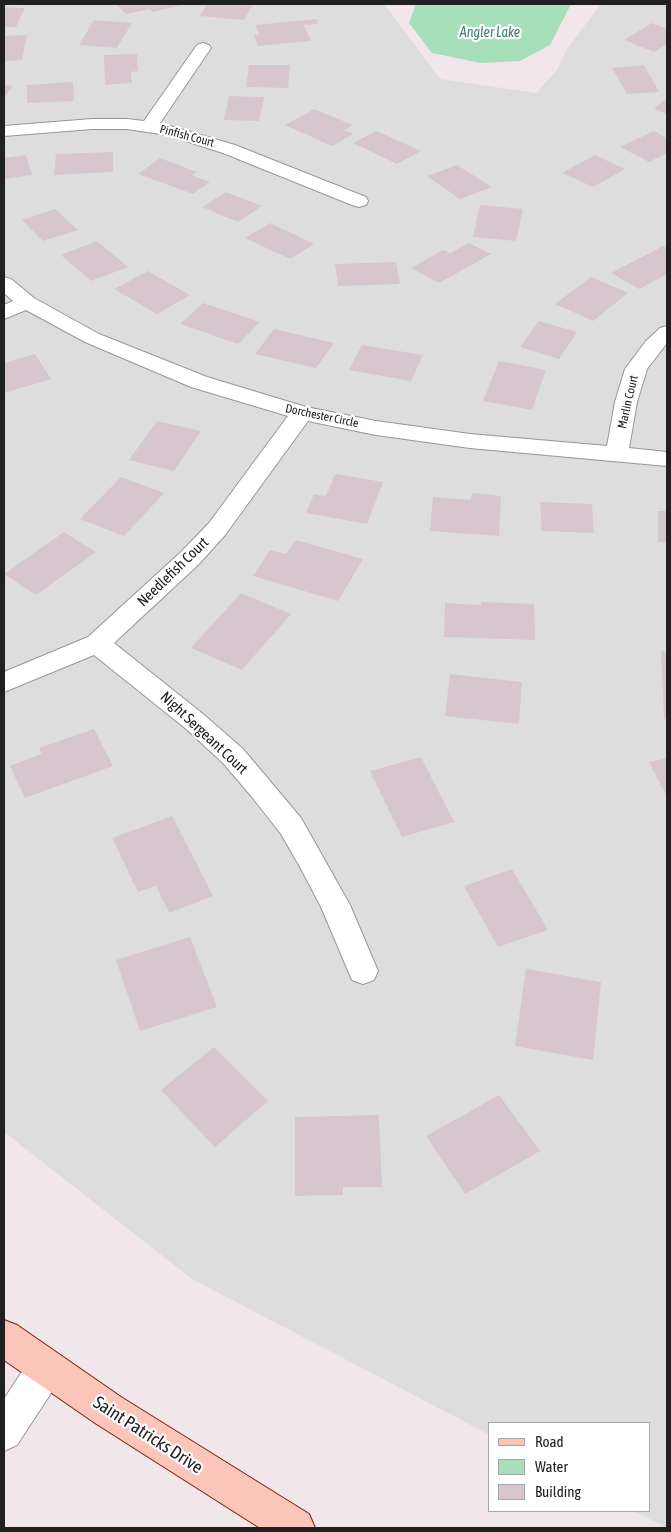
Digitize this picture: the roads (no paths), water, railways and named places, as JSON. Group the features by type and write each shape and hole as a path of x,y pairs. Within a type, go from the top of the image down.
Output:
{"main road":[{"name":"Saint Patricks Drive","path":"4,1338 108,1410 295,1528"}],"street":[{"path":"149,127 203,48"},
{"name":"Pinfish Court","path":"4,131 92,124 169,130 229,149 360,201"},
{"name":"Dorchester Circle","path":"4,283 27,302 66,325 165,369 302,414 423,435 667,458"},
{"path":"4,313 27,302"},
{"name":"Marlin Court","path":"617,453 626,402 636,368 653,345 667,332"},
{"name":"Needlefish Court","path":"4,683 97,643 164,582 217,529 302,414"},
{"name":"Night Sergeant Court","path":"97,643 233,756 262,789 291,826 310,859 335,905 363,971"},
{"path":"4,1432 46,1368"}],"water":[{"name":"Angler Lake","path":"416,4 571,4 550,45 520,61 481,63 432,53 409,23"}]}
